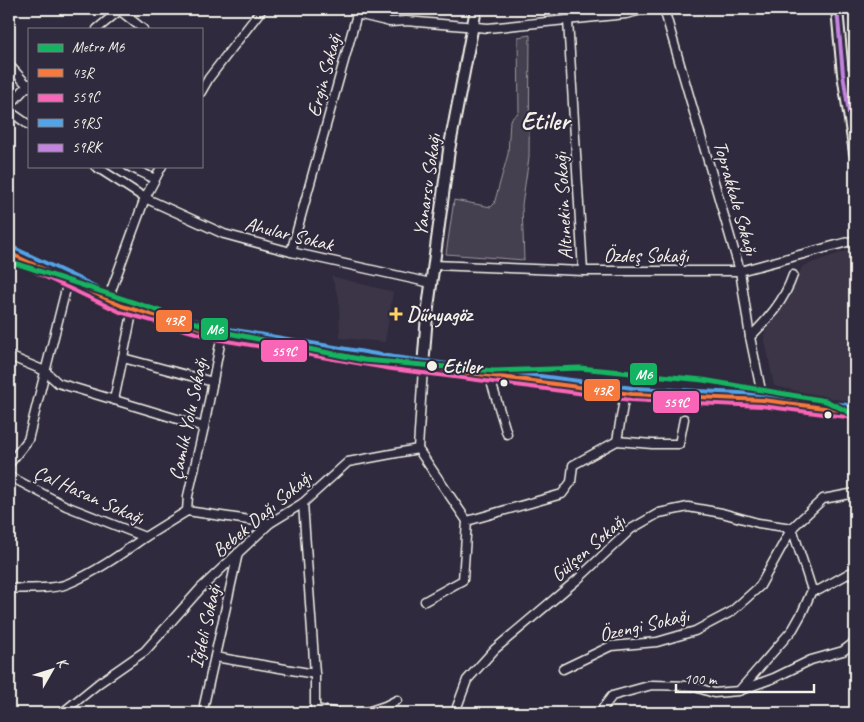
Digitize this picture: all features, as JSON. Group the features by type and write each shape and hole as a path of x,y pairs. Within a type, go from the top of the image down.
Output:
{"main road":[{"path":"9,253 133,309 222,334 423,367 625,393 763,400 855,412"}],"street":[{"path":"98,28 119,9 142,28"},
{"path":"202,90 209,78 262,9"},
{"name":"Yanarsu Sokağı","path":"423,367 427,315 449,150 476,9"},
{"name":"Ergin Sokağı","path":"291,252 357,14 390,22 406,21 488,28 626,14 646,9"},
{"name":"Toprakkale Sokağı","path":"664,9 740,271 750,337 763,400"},
{"path":"837,9 843,74 855,152"},
{"name":"Altınekin Sokağı","path":"568,20 583,271"},
{"path":"9,65 28,86 9,106"},
{"path":"843,74 855,72"},
{"path":"202,73 209,78"},
{"path":"9,111 28,124"},
{"name":"Ahular Sokak","path":"98,168 146,198 224,234 291,252 431,283"},
{"path":"132,168 155,179"},
{"path":"108,299 146,198 161,168"},
{"name":"Özdeş Sokağı","path":"433,265 583,271 740,271 855,240"},
{"path":"750,337 770,317 787,292 793,275"},
{"path":"9,464 28,440 68,280"},
{"path":"114,400 133,309"},
{"name":"Çamlık Yolu Sokağı","path":"187,511 188,496 222,334"},
{"path":"9,356 45,371 58,383 204,427"},
{"path":"123,358 213,382"},
{"path":"423,367 418,449 467,521 463,580 425,601"},
{"path":"489,375 507,434"},
{"path":"616,441 625,393"},
{"path":"467,521 562,494 571,482 573,465 616,441 679,444 684,419"},
{"name":"Bebek Dağı Sokağı","path":"62,713 99,683 145,652 201,588 270,523 303,503 348,462 418,449"},
{"name":"Çal Hasan Sokağı","path":"9,476 66,506 145,538 187,511"},
{"name":"Özengi Sokağı","path":"563,669 611,646 657,642 695,631 731,612 760,586 792,528 824,499 855,493"},
{"path":"303,503 315,674 315,711 337,713"},
{"name":"Gülşen Sokağı","path":"457,713 457,707 466,680 495,649 578,580 631,529 659,512 688,507 722,513 758,523 792,528"},
{"path":"187,511 270,523"},
{"path":"739,691 793,629 812,590 792,528"},
{"path":"9,588 22,589 66,585 112,561 145,538"},
{"name":"İğdeli Sokağı","path":"204,705 238,553"},
{"path":"812,590 819,590 855,570"},
{"path":"602,713 603,708 612,696 652,686 692,686 714,693 739,691 774,678 811,660 843,651 855,642"},
{"path":"215,657 315,674"},
{"path":"364,713 397,700"}],"shaded area":[{"path":"530,35 529,158 522,205 524,260 446,254 454,200 491,207 494,204 508,154 510,120 519,112 518,37"},
{"path":"855,248 855,403 774,386 764,335 803,266"},
{"path":"331,276 393,292 385,342 340,338 339,298"}],"metro line":[{"name":"M6","path":"9,261 223,332 364,360 494,371 580,368 703,380 826,401 855,415"}],"transit line":[{"name":"59RK","path":"837,9 843,74 855,153"},
{"name":"59RS","path":"12,247 124,300 223,328 394,357 633,388 763,394 855,406"},
{"name":"43R","path":"9,253 122,306 222,334 393,363 632,394 763,400 855,412"},
{"name":"559C","path":"9,260 120,312 221,340 392,369 631,400 762,406 854,418"}],"place":[{"name":"Dűnyagöz","path":"396,314"},
{"name":"Etiler","path":"432,366"}],"district":[{"name":"Etiler","path":"545,121"}]}
